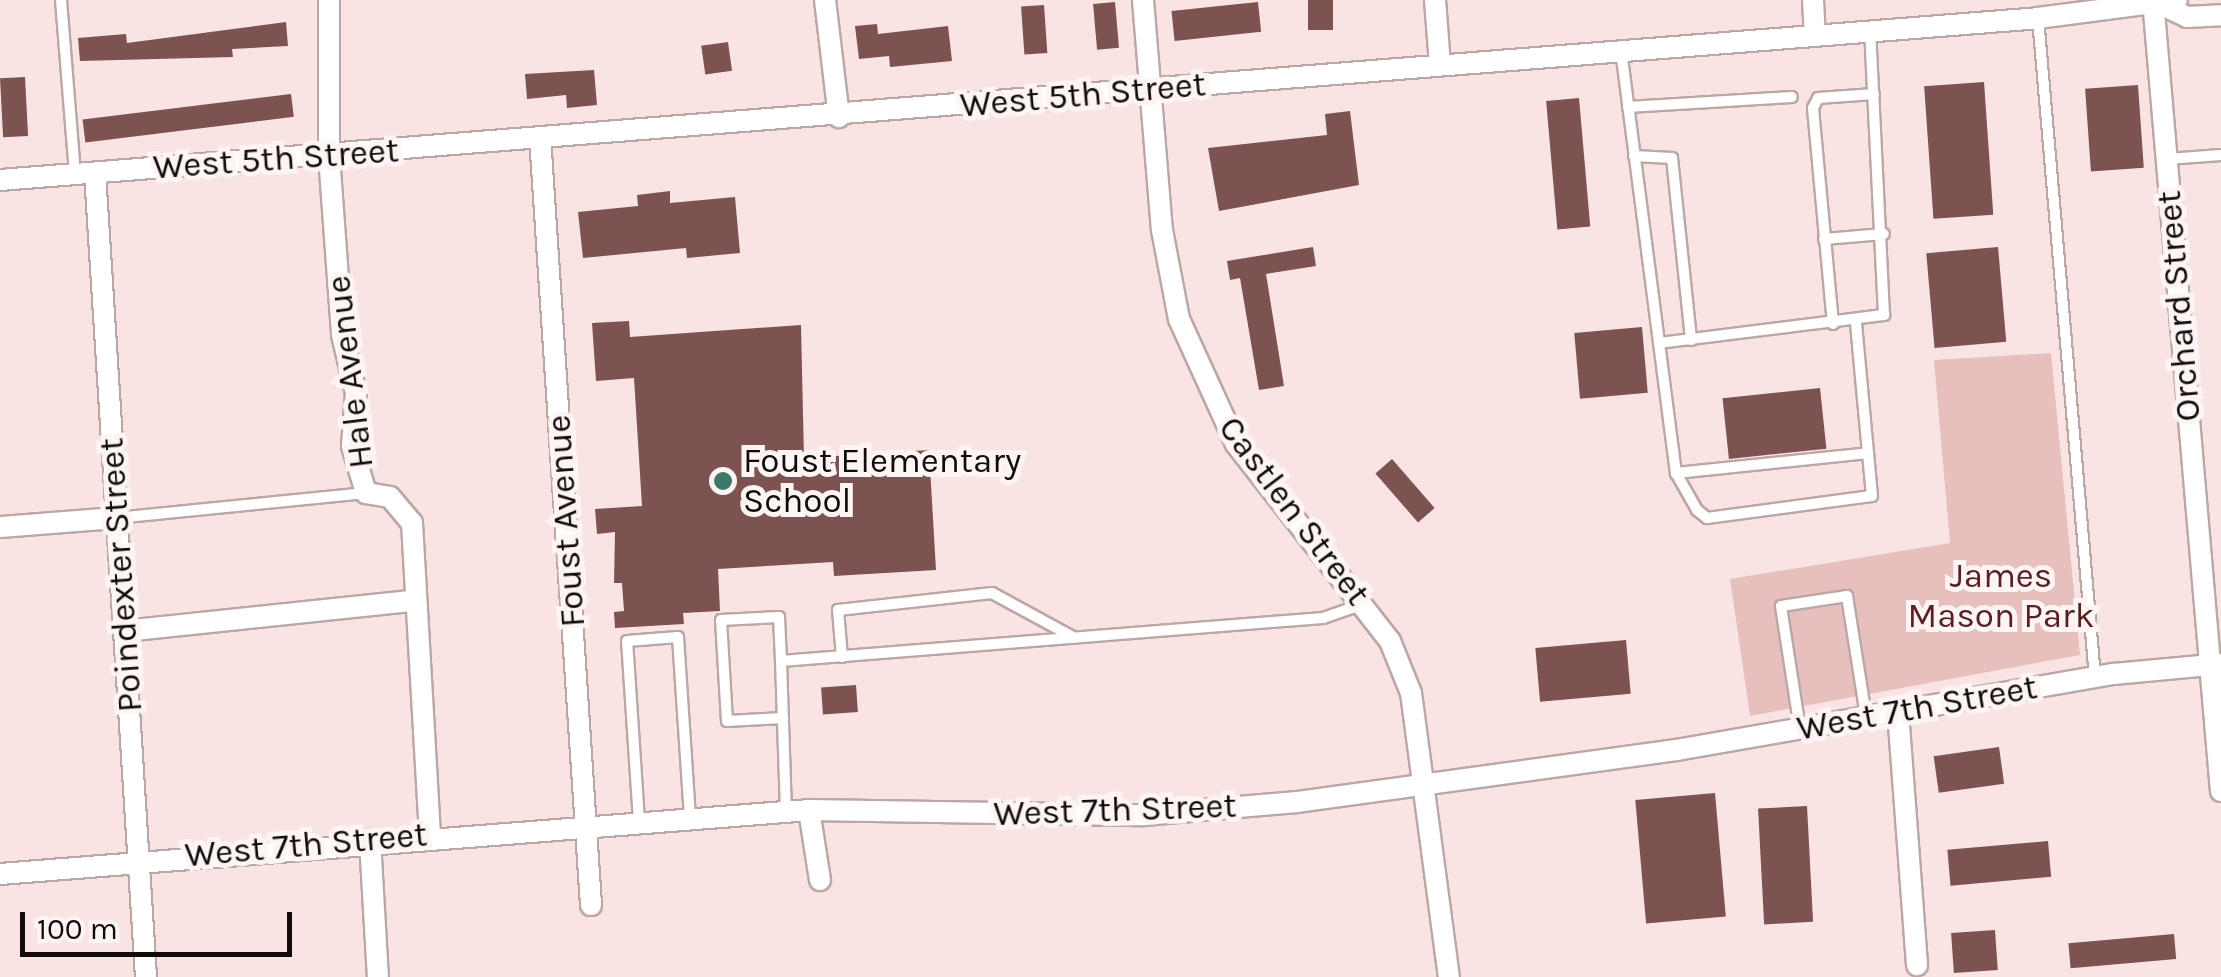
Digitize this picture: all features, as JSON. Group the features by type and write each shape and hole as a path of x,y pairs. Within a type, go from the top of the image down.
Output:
{"street":[{"name":"Hale Avenue","path":"329,0 328,156 342,335 356,393 352,446 366,493 390,497 412,523 412,601 430,834"},
{"path":"825,0 839,117"},
{"name":"Castlen Street","path":"1143,0 1162,230 1202,380 1236,444 1365,603 1410,693 1425,781 1448,977"},
{"path":"1434,0 1440,65"},
{"path":"1813,0 1815,33"},
{"name":"West 5th Street","path":"0,180 839,117 1620,49 2038,18 2162,4 2188,17 2221,15"},
{"name":"Orchard Street","path":"2162,4 2166,159 2215,664 2221,791"},
{"name":"Foust Avenue","path":"540,137 590,904"},
{"name":"Poindexter Street","path":"85,174 125,631 142,859 146,977"},
{"path":"0,527 115,518"},
{"path":"125,631 412,601"},
{"name":"West 7th Street","path":"0,874 430,834 809,810 1143,815 1425,781 1866,718 2094,677 2215,664"},
{"path":"1898,712 1917,965"},
{"path":"809,810 820,880"},
{"path":"370,840 378,977"}],"lane":[{"path":"61,0 85,174"},
{"path":"2038,18 2094,677"},
{"path":"1659,343 1856,322 1889,308 1870,30"},
{"path":"1620,49 1676,473 1707,518 1837,506 1872,496 1856,322"},
{"path":"1833,324 1815,102 1874,94"},
{"path":"1628,107 1792,97"},
{"path":"2166,159 2221,155"},
{"path":"1634,156 1672,158 1691,340"},
{"path":"1824,239 1884,234"},
{"path":"1676,473 1868,453"},
{"path":"115,518 366,493"},
{"path":"842,656 838,610 992,594 1076,638"},
{"path":"1800,728 1780,606 1847,596 1866,718"},
{"path":"781,662 1323,618 1365,603"},
{"path":"783,718 727,721 721,620 778,617 781,662 783,718 786,812"},
{"path":"639,821 627,640 678,637 690,818"}],"green space":[{"name":"James Mason Park","path":"2051,353 2080,655 1750,716 1730,579 1950,543 1934,360"}],"building":[{"path":"1308,0 1333,0 1333,30 1308,30"},
{"path":"1115,2 1119,48 1097,50 1093,4"},
{"path":"1258,2 1261,32 1175,41 1171,11"},
{"path":"1044,5 1047,53 1024,54 1021,7"},
{"path":"286,22 288,46 232,49 233,57 80,61 78,38 126,34 127,43"},
{"path":"877,24 878,34 948,26 952,61 890,67 889,56 859,59 855,26"},
{"path":"728,42 732,71 705,74 701,46"},
{"path":"594,70 597,105 567,108 566,95 527,99 525,74"},
{"path":"25,77 28,136 3,137 0,78"},
{"path":"1984,82 1993,215 1933,219 1924,86"},
{"path":"2138,85 2144,168 2091,171 2085,89"},
{"path":"291,94 294,117 85,142 83,120"},
{"path":"1579,98 1590,227 1557,229 1546,101"},
{"path":"1350,111 1359,185 1219,211 1208,148 1327,135 1325,114"},
{"path":"670,191 670,203 735,197 740,253 687,258 686,248 583,258 578,212 638,206 637,195"},
{"path":"1313,247 1316,266 1266,274 1284,386 1259,390 1240,278 1230,280 1227,261"},
{"path":"1998,247 2006,342 1935,348 1926,253"},
{"name":"Foust Elementary School","path":"629,321 630,337 801,325 804,458 929,450 936,570 834,576 833,562 718,569 720,611 683,613 684,624 615,628 614,612 624,611 622,583 614,583 615,532 597,534 595,509 642,506 634,378 596,381 592,323"},
{"path":"1642,327 1648,393 1580,399 1574,333"},
{"path":"1820,388 1826,449 1729,459 1723,398"},
{"path":"1392,459 1435,508 1418,522 1375,473"},
{"path":"1626,640 1631,694 1540,702 1535,648"},
{"path":"856,685 858,712 823,714 821,687"},
{"path":"1999,747 2004,784 1939,793 1934,756"},
{"path":"1715,793 1726,917 1646,924 1635,800"},
{"path":"1807,806 1813,922 1764,924 1758,809"},
{"path":"2048,841 2051,877 1951,886 1947,850"},
{"path":"1995,930 1998,970 1954,973 1951,933"},
{"path":"2174,934 2176,959 2071,968 2068,943"}],"place":[{"name":"Foust Elementary School","path":"723,481"}]}
